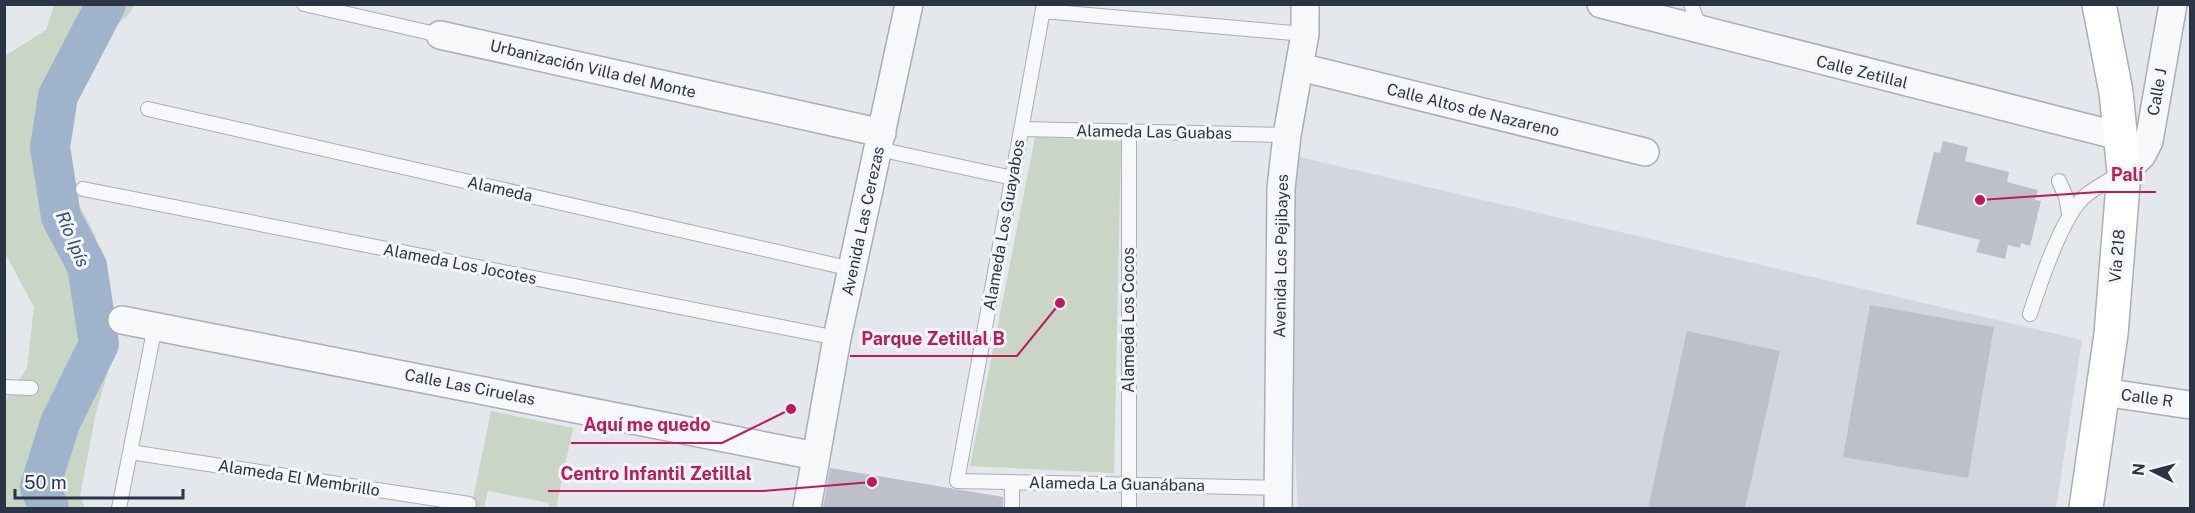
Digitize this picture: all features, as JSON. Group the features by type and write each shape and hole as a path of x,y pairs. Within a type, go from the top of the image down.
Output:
{"main road":[{"name":"Vía 218","path":"2086,508 2111,334 2124,172 2123,137 2099,4"}],"street":[{"name":"Avenida Las Cerezas","path":"807,508 837,338 909,4"},
{"name":"Avenida Los Pejibayes","path":"1278,498 1281,188 1287,135 1305,34 1305,4"},
{"name":"Calle Zetillal","path":"1601,4 2123,137"},
{"name":"Calle J","path":"2124,172 2142,155 2149,141 2173,4"},
{"name":"Urbanización Villa del Monte","path":"440,35 880,141"},
{"name":"Calle Altos de Nazareno","path":"1300,67 1645,152"},
{"name":"Calle Las Ciruelas","path":"123,320 816,456"},
{"name":"Calle R","path":"2103,392 2190,405"}],"lane":[{"name":"Urbanización Villa del Monte","path":"304,4 440,35"},
{"path":"1691,4 1701,31"},
{"path":"1043,8 1305,34"},
{"name":"Alameda Los Guayabos","path":"957,481 1043,8"},
{"name":"Alameda","path":"148,109 852,269"},
{"name":"Alameda Las Guabas","path":"1022,129 1287,135"},
{"name":"Alameda Los Cocos","path":"1129,132 1127,484 1129,508"},
{"path":"880,141 1013,178"},
{"path":"2030,314 2042,276 2069,213 2086,195 2124,172"},
{"path":"2059,181 2066,197 2069,213"},
{"name":"Alameda Los Jocotes","path":"83,189 837,338"},
{"path":"119,508 155,326"},
{"path":"4,387 31,388"},
{"name":"Alameda El Membrillo","path":"130,452 469,504"},
{"name":"Alameda La Guanábana","path":"957,481 1127,484 1278,498"},
{"path":"1012,482 1012,508"}],"shaded area":[{"path":"1295,156 2082,340 2056,508 1298,508 1292,407"}],"green space":[{"path":"54,5 134,5 130,13 98,43 65,133 67,181 95,235 117,341 96,412 80,496 85,508 5,508 5,401 27,368 34,307 5,253 5,56 46,30"},
{"path":"1035,137 1121,141 1114,473 970,466"},
{"path":"491,411 573,428 556,508 548,508 549,503 488,491 484,508 471,508"}],"building":[{"path":"1943,141 1968,147 1965,161 2009,172 2007,182 2038,190 2035,200 2041,201 2030,246 2021,243 2020,248 2008,245 2005,259 1976,252 1980,240 1916,224 1934,152 1940,153"},
{"path":"1870,305 1994,327 1968,478 1843,457"},
{"path":"1687,331 1780,351 1745,508 1648,508"},
{"path":"830,468 1003,497 1003,508 823,508"}],"waterway":[{"name":"Río Ipís","path":"49,508 40,487 60,423 99,344 87,266 61,217 50,147 58,96 106,4"}],"place":[{"name":"Palí","path":"1980,200"},
{"name":"Parque Zetillal B","path":"1060,303"},
{"name":"Aquí me quedo","path":"791,409"},
{"name":"Centro Infantil Zetillal","path":"872,482"}]}
